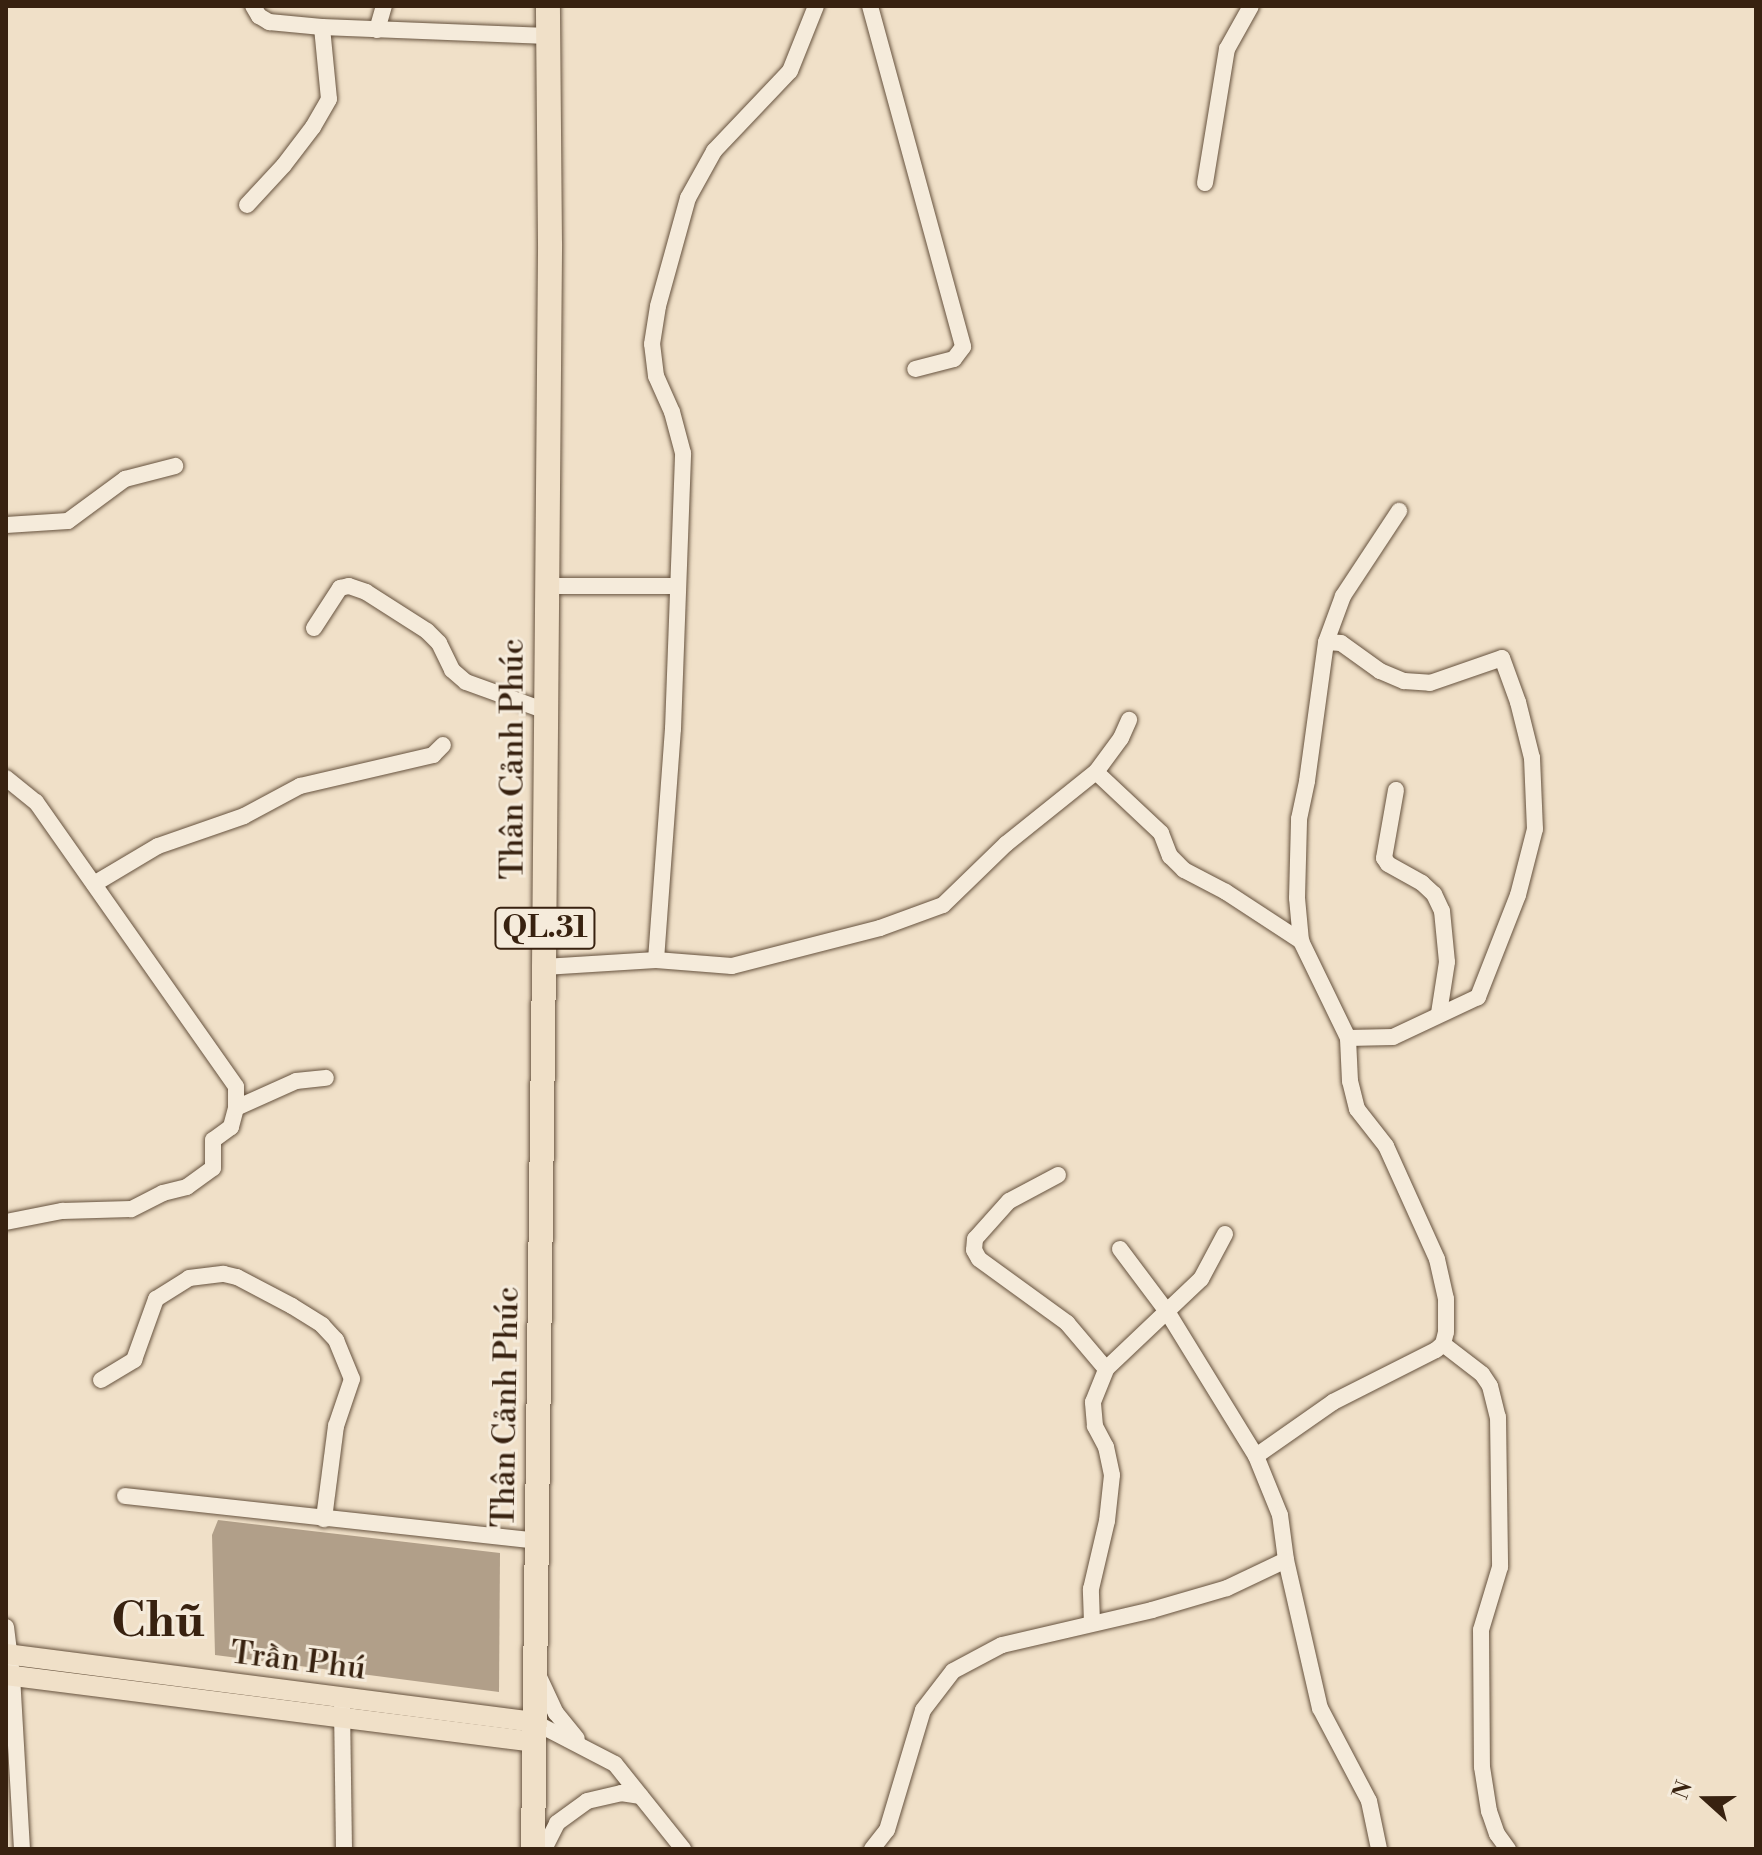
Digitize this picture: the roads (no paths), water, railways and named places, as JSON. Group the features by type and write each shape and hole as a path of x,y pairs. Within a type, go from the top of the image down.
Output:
{"highway":[{"name":"Thân Cảnh Phúc","path":"533,1849 550,260 548,6"}],"main road":[{"name":"Trần Phú","path":"9,1665 534,1732"}],"street":[{"path":"253,6 259,16 269,22 377,30 548,36"},
{"path":"377,30 384,6"},
{"path":"656,960 673,729 683,453 672,412 656,376 652,344 668,261 688,198 714,151 790,71 816,6"},
{"path":"870,6 963,347 954,359 915,369"},
{"path":"1205,183 1227,49 1251,6"},
{"path":"247,205 294,152 329,99 322,27"},
{"path":"6,525 68,521 125,479 175,466"},
{"path":"1399,511 1343,596 1326,642 1299,819 1297,898 1301,941 1348,1038 1350,1081 1357,1109 1386,1146 1437,1259 1446,1299 1443,1344"},
{"path":"314,628 340,588 349,586 366,592 427,631 439,643 452,670 466,682 480,690 546,711"},
{"path":"546,586 678,586"},
{"path":"1326,642 1341,643 1380,671 1404,681 1430,683 1502,658 1518,702 1532,758 1535,829 1478,997 1393,1037 1348,1038"},
{"path":"544,967 656,960 732,966 880,928 943,905 1006,844 1096,772 1121,738 1129,720"},
{"path":"94,884 158,846 244,816 300,786 433,755 443,745"},
{"path":"1096,772 1161,833 1170,856 1184,870 1226,892 1301,941"},
{"path":"6,778 36,802 236,1087 236,1108 231,1127 213,1140 213,1168 187,1187 163,1193 131,1209 62,1211 6,1222"},
{"path":"1396,790 1384,858 1388,864 1422,883 1434,894 1442,911 1447,962 1439,1013"},
{"path":"236,1108 296,1081 326,1078"},
{"path":"1058,1175 1009,1201 975,1239 974,1250 979,1259 1067,1323 1106,1369"},
{"path":"1092,1623 1091,1589 1107,1521 1112,1475 1106,1447 1095,1426 1093,1402 1106,1369 1201,1279 1225,1234"},
{"path":"1120,1249 1168,1313 1256,1456 1280,1515 1286,1560 1320,1708 1369,1801 1379,1849"},
{"path":"101,1380 134,1360 156,1299 189,1278 224,1274 237,1277 292,1306 322,1325 336,1340 352,1379 336,1426 324,1519"},
{"path":"1256,1456 1333,1402 1443,1344"},
{"path":"1443,1344 1482,1374 1490,1386 1498,1417 1500,1567 1481,1630 1482,1767 1489,1811 1497,1834 1508,1849"},
{"path":"125,1496 536,1541"},
{"path":"878,1847 887,1830 923,1710 953,1671 1002,1645 1152,1610 1227,1588 1286,1560"},
{"path":"6,1627 22,1849"},
{"path":"535,1668 556,1713 580,1743"},
{"path":"342,1706 344,1849"},
{"path":"534,1732 580,1743 615,1764 683,1849"},
{"path":"544,1849 557,1823 587,1801 621,1793 641,1796"}],"district":[{"name":"Chũ","path":"158,1623"}]}
